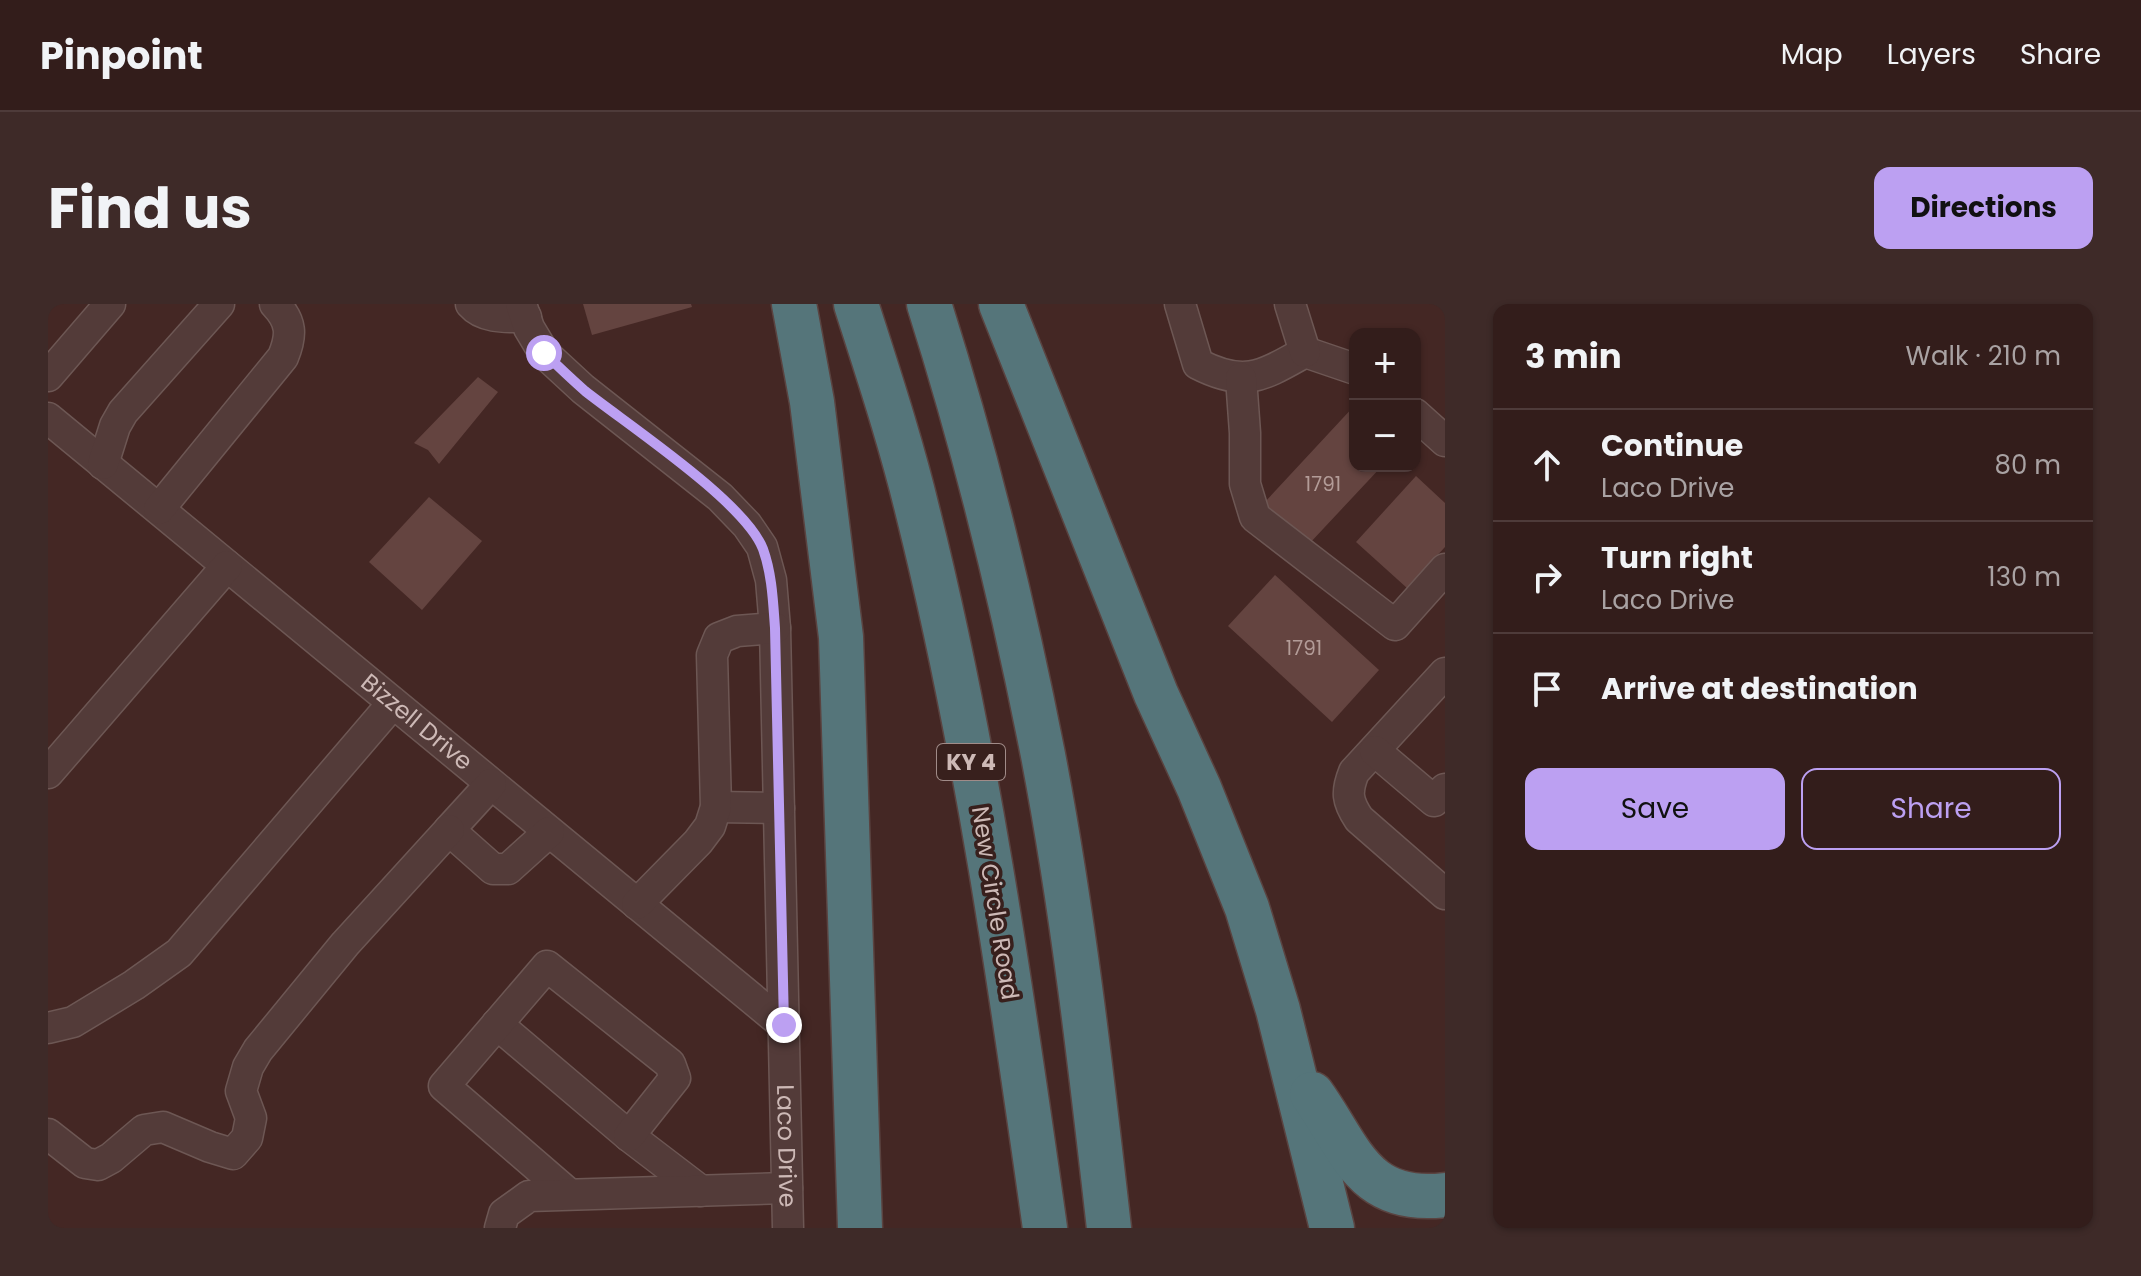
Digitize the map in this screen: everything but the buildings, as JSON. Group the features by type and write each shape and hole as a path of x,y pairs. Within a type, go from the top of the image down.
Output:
{"highway":[{"path":"794,304 816,433 841,637 860,1228"},
{"name":"New Circle Road","path":"856,304 918,511 946,635 980,806 1045,1228"},
{"name":"KY 4","path":"929,304 959,400 1003,567 1043,756 1066,895 1109,1228"},
{"path":"1001,304 1156,694 1199,788 1247,908 1332,1228"},
{"path":"1291,1067 1315,1098 1349,1156 1369,1176 1390,1190 1407,1195 1421,1198 1445,1195"}],"street":[{"path":"48,376 110,304"},
{"path":"103,464 115,426 123,412 219,304"},
{"path":"159,509 283,357 290,337 290,326 275,304"},
{"path":"471,304 477,311 497,317 524,311"},
{"path":"1180,304 1198,364 1220,375 1249,378 1271,371 1305,352 1349,367"},
{"path":"1290,304 1305,352"},
{"name":"Laco Drive","path":"524,311 544,353 583,389 720,497 747,525 762,547 771,580 775,628 788,1228"},
{"path":"1241,378 1245,484 1255,517 1395,625 1445,569"},
{"name":"Bizzell Drive","path":"48,418 784,1025"},
{"path":"1421,419 1445,441"},
{"path":"48,773 227,566"},
{"path":"637,904 704,834 716,807 712,655 719,638 737,631 775,628"},
{"path":"1445,673 1354,772 1346,789 1350,805 1359,819 1445,894"},
{"path":"48,1028 73,1022 179,953 393,703"},
{"path":"1375,751 1434,801 1445,789"},
{"path":"48,1134 85,1163 98,1165 144,1130 163,1127 233,1154 247,1138 251,1118 241,1091 248,1067 258,1050 345,944 491,784"},
{"path":"716,807 779,808"},
{"path":"449,830 493,869 508,869 549,832"},
{"path":"569,1194 444,1086 547,966 670,1064 675,1078 629,1136"},
{"path":"497,1024 629,1136 701,1191"},
{"path":"500,1228 504,1214 529,1196 787,1188"}],"route":[{"path":"544,353 583,389 720,497 747,525 762,547 771,580 775,628 784,1025"}]}
